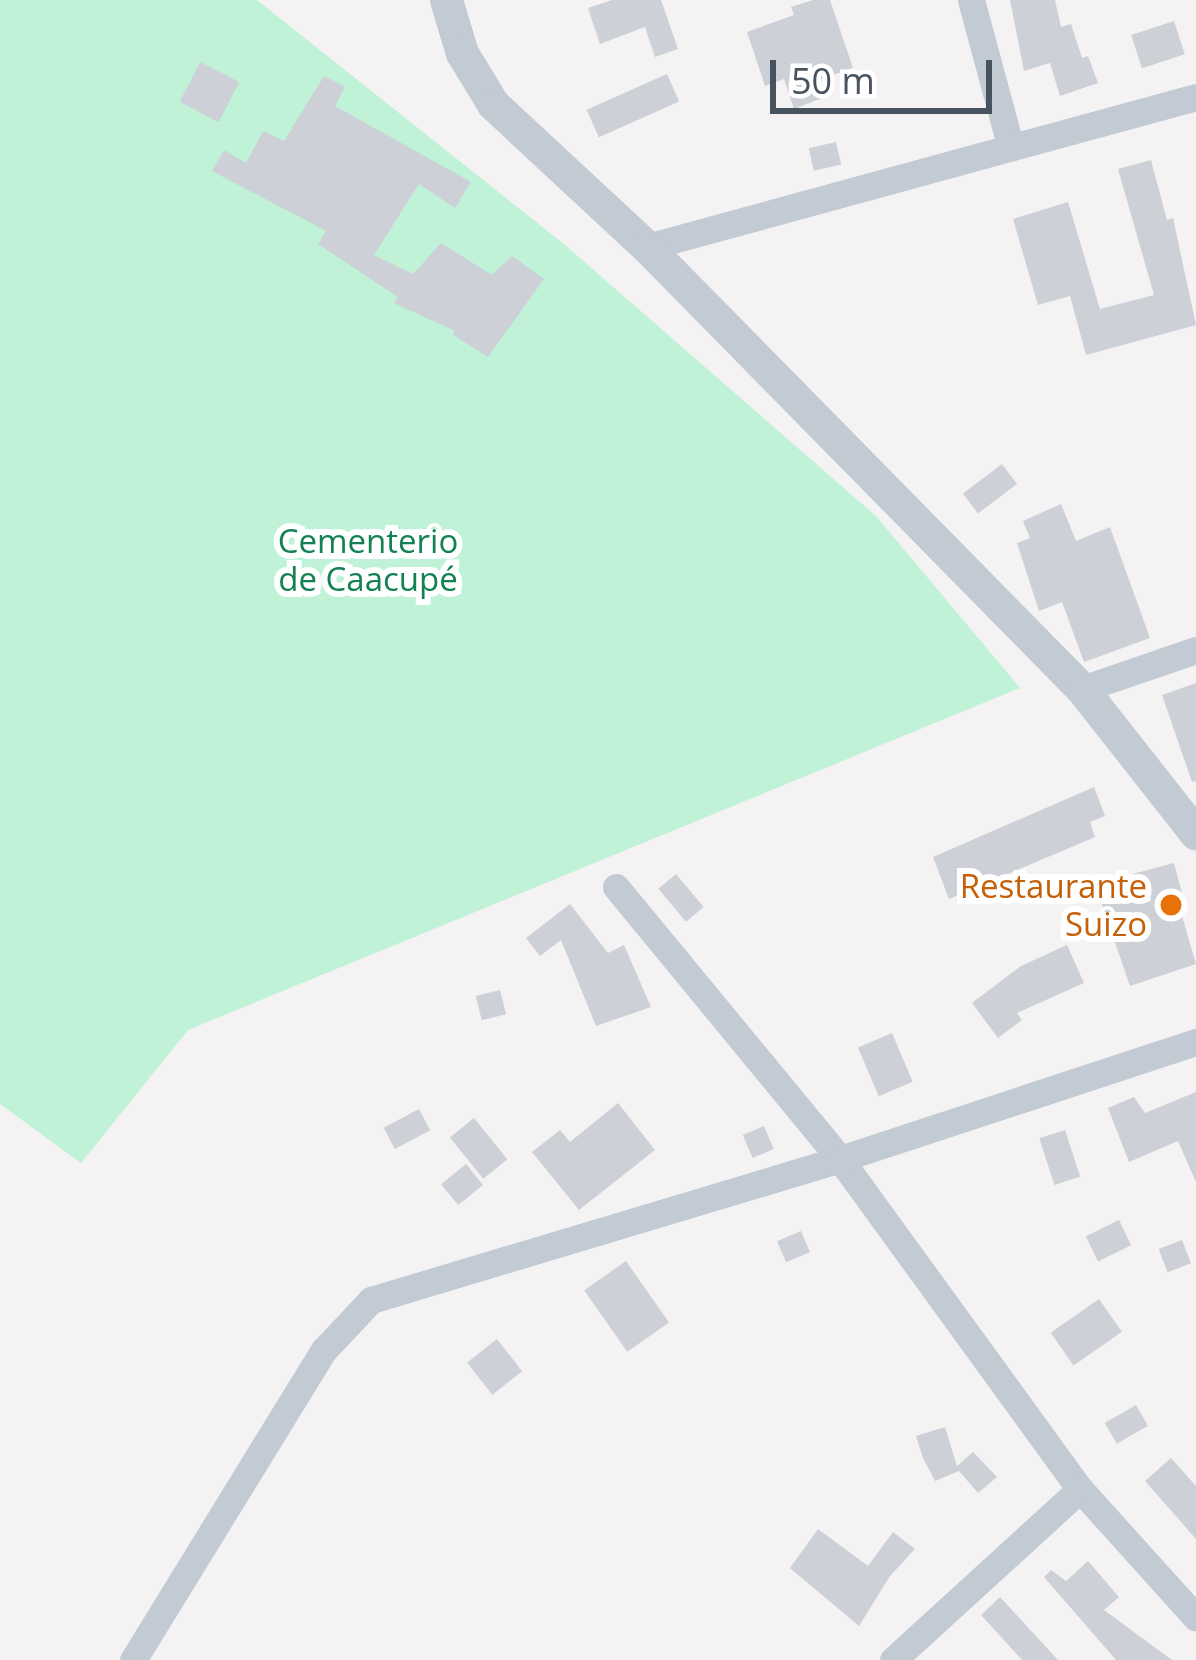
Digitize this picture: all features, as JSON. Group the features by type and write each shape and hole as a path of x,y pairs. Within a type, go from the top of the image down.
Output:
{"street":[{"path":"446,0 462,53 493,104 647,247 1082,689 1196,834"},
{"path":"971,0 1010,145"},
{"path":"647,247 1196,97"},
{"path":"1082,689 1196,650"},
{"path":"616,887 840,1159 1080,1490 1196,1618"},
{"path":"133,1660 324,1350 371,1300 840,1159 1196,1042"},
{"path":"893,1660 1080,1490"}],"green space":[{"name":"Cementerio de Caacupé","path":"0,0 257,0 565,245 876,516 1020,688 188,1030 81,1163 0,1104"}],"building":[{"path":"612,0 661,0 678,49 655,57 645,27 600,44 588,8"},
{"path":"830,0 853,68 816,81 822,98 794,109 784,79 765,86 747,32 794,15 791,7"},
{"path":"1010,0 1055,0 1061,27 1071,24 1082,58 1088,56 1098,83 1060,96 1050,63 1024,71"},
{"path":"1174,21 1185,54 1142,68 1131,35"},
{"path":"200,62 239,82 219,122 180,102"},
{"path":"667,74 679,101 599,137 587,110"},
{"path":"324,76 345,87 335,106 471,182 455,208 419,184 374,255 413,274 441,243 492,275 512,256 544,279 488,357 453,335 455,331 394,303 398,297 318,244 326,231 212,171 224,150 246,163 263,131 284,141"},
{"path":"836,142 841,164 814,171 809,148"},
{"path":"1151,160 1167,220 1173,218 1196,325 1086,355 1070,296 1038,305 1013,219 1068,202 1100,309 1154,295 1118,169"},
{"path":"1002,464 1017,484 978,513 963,493"},
{"path":"1061,504 1076,541 1110,527 1150,638 1084,662 1062,602 1039,611 1017,543 1030,538 1023,521"},
{"path":"1196,683 1196,781 1192,782 1162,695"},
{"path":"1094,787 1105,816 1090,822 1095,837 949,899 933,857"},
{"path":"1174,863 1183,897 1177,899 1196,964 1130,986 1095,884"},
{"path":"676,874 704,907 686,922 658,889"},
{"path":"570,904 608,953 624,945 651,1007 596,1026 561,940 540,956 526,938"},
{"path":"1067,945 1084,983 1017,1013 1022,1020 998,1038 972,1003 1021,966"},
{"path":"500,990 506,1014 482,1020 476,996"},
{"path":"892,1033 913,1082 879,1096 858,1047"},
{"path":"1196,1092 1196,1182 1178,1141 1129,1162 1108,1108 1134,1097 1145,1113"},
{"path":"618,1103 655,1150 579,1210 532,1152 560,1130 570,1142"},
{"path":"419,1109 430,1130 395,1149 384,1128"},
{"path":"474,1118 507,1159 483,1179 450,1138"},
{"path":"764,1126 774,1149 753,1158 743,1135"},
{"path":"1065,1130 1080,1177 1054,1185 1039,1138"},
{"path":"466,1164 483,1185 458,1205 441,1184"},
{"path":"1119,1220 1131,1245 1098,1261 1086,1236"},
{"path":"801,1231 810,1252 786,1262 777,1241"},
{"path":"1182,1240 1191,1263 1168,1272 1159,1249"},
{"path":"626,1261 669,1322 627,1352 584,1290"},
{"path":"1099,1299 1122,1332 1074,1366 1051,1333"},
{"path":"497,1339 522,1371 492,1395 467,1362"},
{"path":"1136,1405 1148,1426 1117,1444 1105,1423"},
{"path":"945,1427 957,1466 973,1452 997,1477 978,1493 959,1471 935,1481 923,1458 916,1436"},
{"path":"1171,1458 1196,1486 1196,1539 1145,1481"},
{"path":"818,1529 868,1566 893,1532 915,1549 890,1576 859,1626 790,1568"},
{"path":"1088,1561 1119,1597 1104,1610 1172,1660 1116,1660 1044,1577 1051,1570 1066,1581"},
{"path":"1000,1597 1058,1660 1022,1660 981,1615"}],"place":[{"name":"Restaurante Suizo","path":"1171,905"}]}
